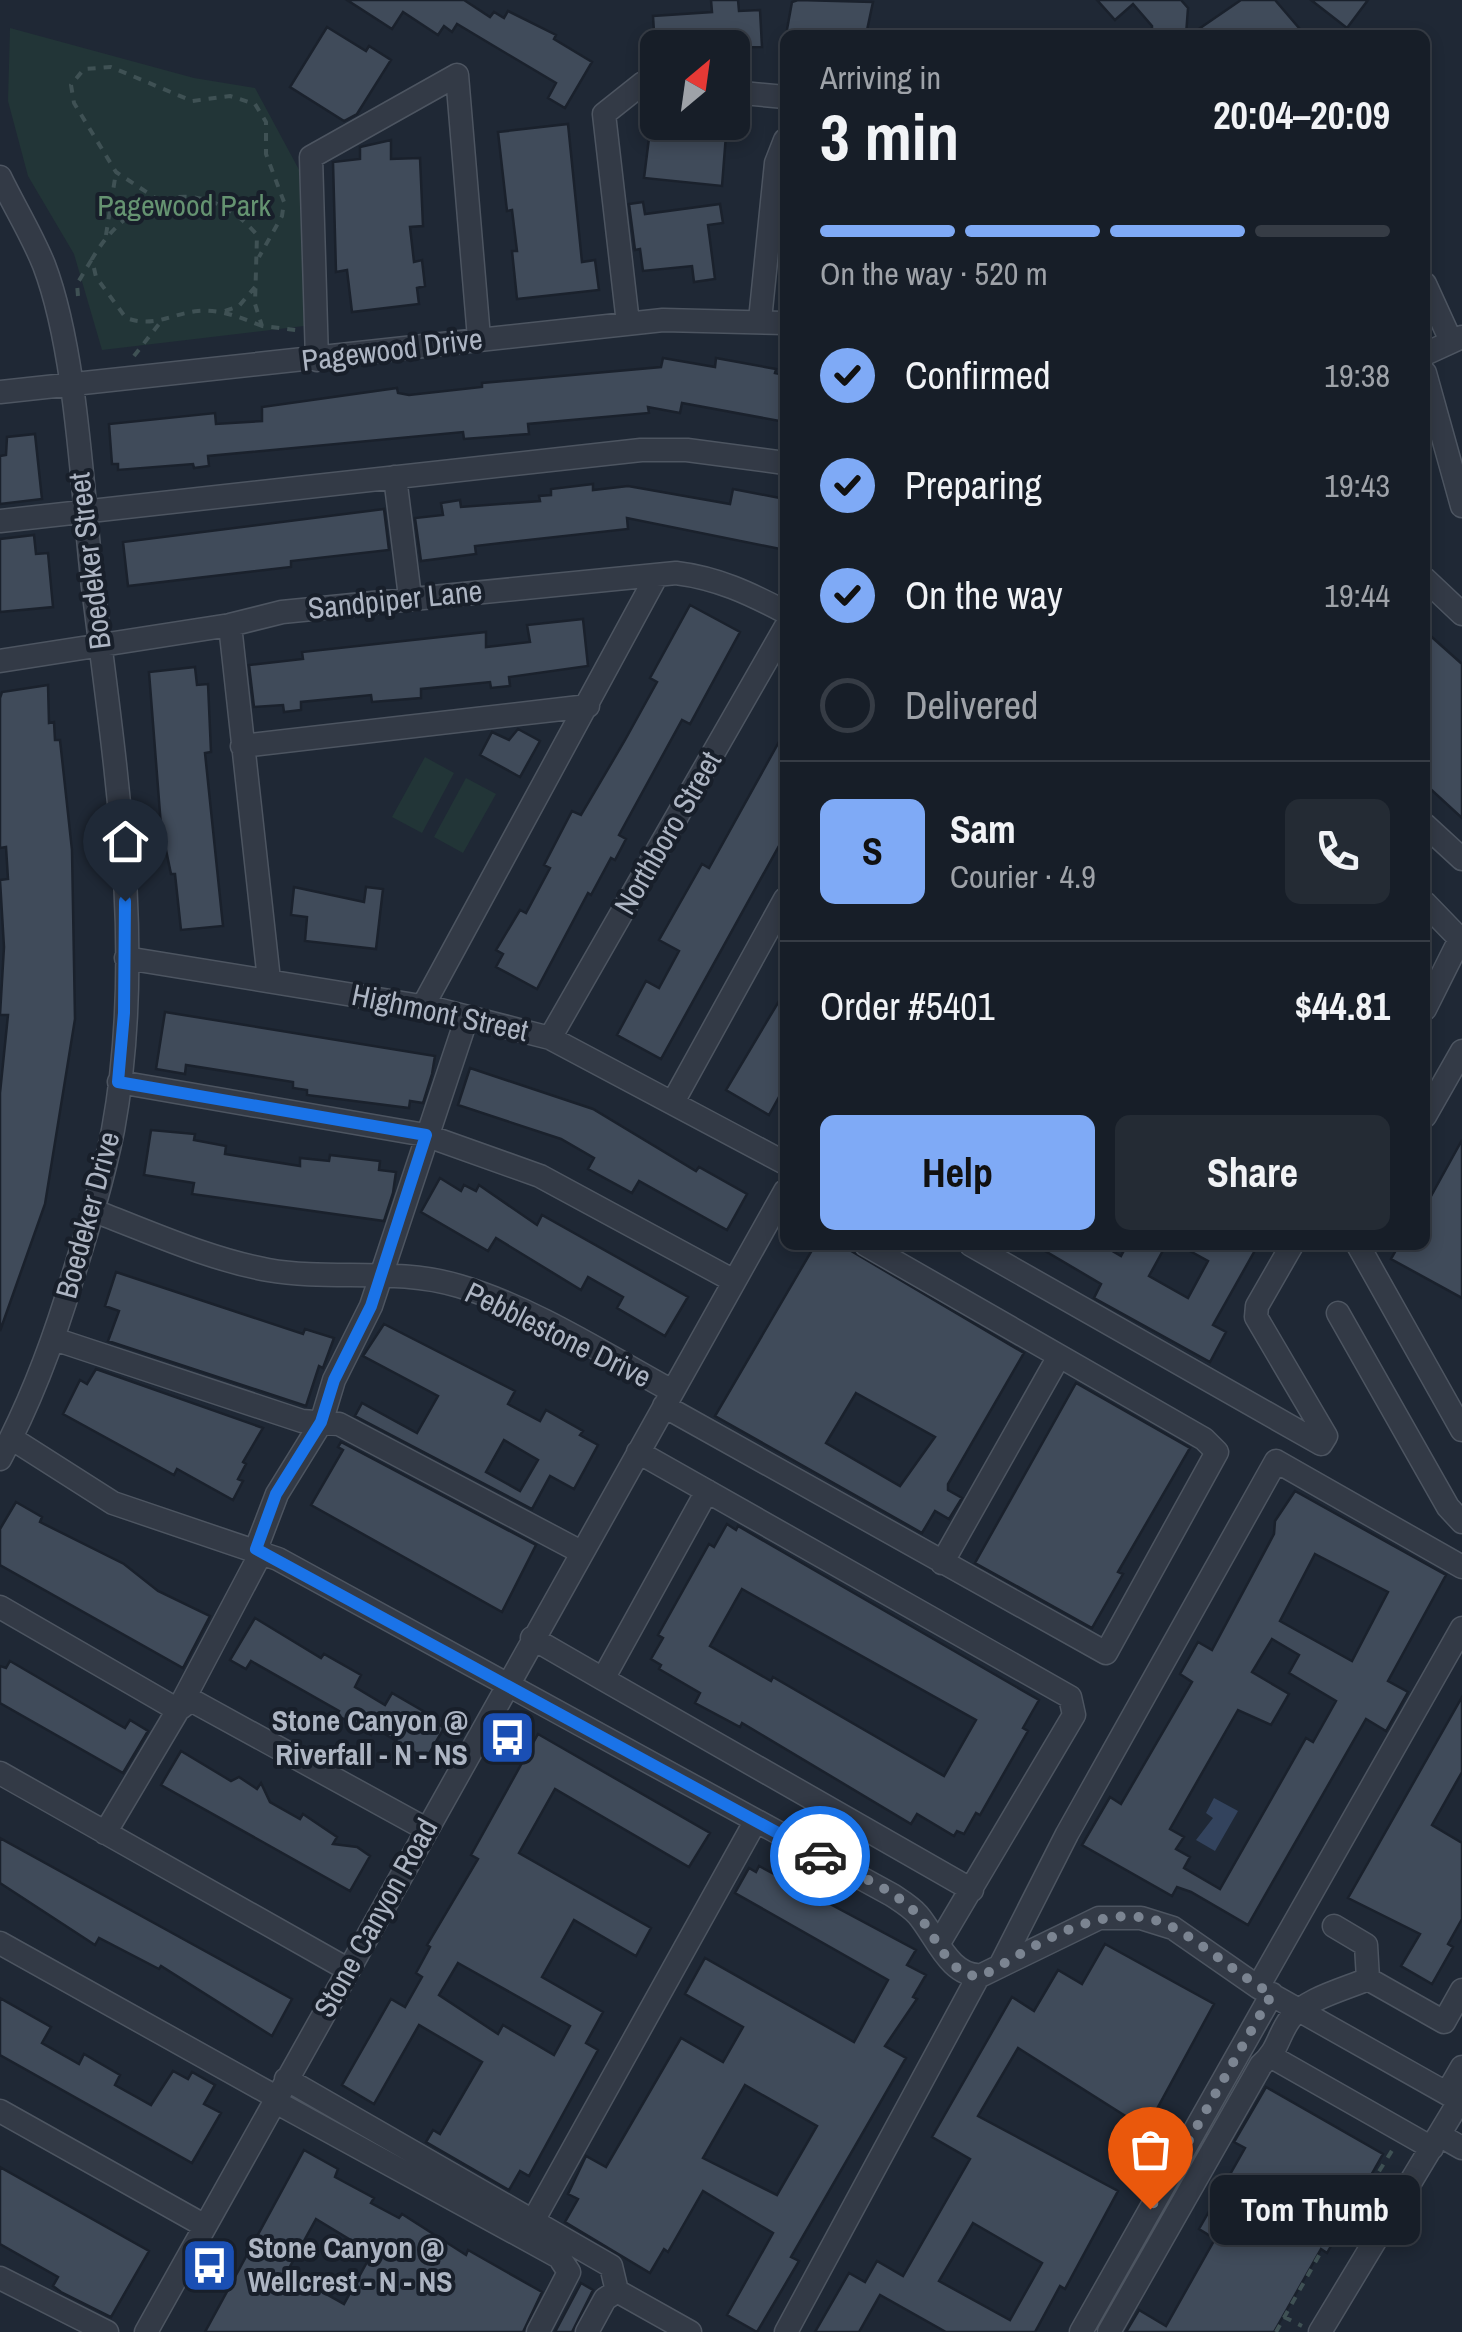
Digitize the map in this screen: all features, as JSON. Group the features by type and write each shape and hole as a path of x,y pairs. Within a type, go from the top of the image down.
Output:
{"street":[{"path":"317,360 311,157 457,75 480,338"},
{"path":"628,323 604,114 640,85"},
{"path":"750,94 780,97"},
{"path":"760,320 780,153"},
{"name":"Boedeker Street","path":"0,177 6,205 44,264 69,385 124,872 126,958"},
{"path":"1430,293 1456,339 1430,352"},
{"name":"Pagewood Drive","path":"0,392 628,323 780,322"},
{"path":"1430,391 1462,506"},
{"path":"0,521 641,450 688,450 780,462"},
{"path":"396,477 410,597"},
{"path":"424,1006 658,575"},
{"name":"Sandpiper Lane","path":"0,661 230,625 282,612 658,575 704,576 780,610"},
{"path":"1430,584 1462,614"},
{"path":"230,625 269,980"},
{"name":"Northboro Street","path":"550,1038 780,637"},
{"path":"242,746 588,706"},
{"path":"1430,830 1462,859"},
{"path":"673,1102 780,908"},
{"path":"1430,908 1460,939 1430,1000"},
{"name":"Highmont Street","path":"126,958 424,1006 550,1038 780,1160"},
{"name":"Boedeker Drive","path":"6,1448 54,1339 94,1211 118,1082 126,958"},
{"path":"105,1833 178,1710 259,1550 276,1494 321,1422 325,1402 371,1306 467,1017"},
{"path":"1430,1107 1462,1051"},
{"path":"118,1082 426,1135 540,1176 734,1281"},
{"name":"Stone Canyon Road","path":"146,2332 780,1200"},
{"name":"Pebblestone Drive","path":"94,1211 267,1270 380,1275 458,1285 505,1303 942,1562 1106,1653 1217,1452 1204,1439 1058,1358"},
{"path":"874,1250 1058,1358 942,1562"},
{"path":"980,1250 1321,1444 1326,1436 1256,1317 1290,1250"},
{"path":"1361,1250 1462,1430"},
{"path":"1338,1313 1446,1505 1462,1522"},
{"path":"54,1339 302,1422 339,1424 582,1552"},
{"path":"6,1448 113,1503 168,1525 259,1550 892,1894 916,1912 959,1970 978,1977"},
{"path":"638,1452 1070,1697 1074,1715 939,1943"},
{"path":"1000,1966 1067,1834 1276,1461 1462,1567"},
{"path":"603,1679 707,1491"},
{"path":"0,1608 178,1710"},
{"path":"1081,2332 1462,1628"},
{"path":"532,1638 972,1890"},
{"path":"178,1710 192,1700 426,1829"},
{"path":"0,1774 347,1969"},
{"path":"533,2221 755,1822"},
{"path":"786,2332 978,1977 1099,1918 1141,1918 1174,1928 1265,1991 1456,2098"},
{"path":"1334,1926 1366,1945 1368,1978"},
{"path":"0,1942 279,2092 533,2221 611,2266 618,2291 690,2332"},
{"path":"1368,1978 1444,2022 1462,1990"},
{"path":"1109,2332 1261,2066 1272,2056 1288,2020 1300,2010 1368,1978"},
{"path":"1272,2056 1435,2141 1462,2148"},
{"path":"1320,2332 1435,2141 1456,2098 1462,2067"},
{"path":"279,2092 314,2122 559,2257 569,2272 538,2332"},
{"path":"0,2111 205,2226"},
{"path":"0,2278 107,2332"},
{"path":"587,2332 605,2299 618,2291"}],"path":[{"path":"160,201 116,172 74,103 71,85 84,69 112,67 192,101 244,97 266,122 266,154 284,202 282,216 259,257"},
{"path":"78,298 77,284 106,235 116,172"},
{"path":"106,235 145,206 160,201 190,196 224,205 257,235 255,287 262,326"},
{"path":"92,260 96,277 126,318 159,324 197,311 225,312 262,326 316,330"},
{"path":"225,312 239,306 255,287"},
{"path":"129,360 159,324"},
{"path":"1340,2218 1351,2216 1398,2143"},
{"path":"1276,2332 1322,2250"},
{"path":"1284,2316 1311,2332"}],"green space":[{"name":"Pagewood Park","path":"10,28 194,78 255,88 304,179 304,326 102,350 74,254 28,176 8,101"},
{"path":"425,757 454,773 422,833 392,817"},
{"path":"466,778 496,794 463,853 434,837"}],"water":[{"path":"1214,1798 1238,1811 1215,1851 1196,1840 1213,1818 1206,1813"}],"building":[{"path":"347,0 464,0 490,17 494,12 504,18 508,11 556,35 554,39 592,62 565,108 548,98 556,83 457,24 452,32 444,26 438,35 403,12 392,29"},
{"path":"711,0 738,0 739,11 760,10 762,47 750,47 750,30 654,30 653,16 712,12"},
{"path":"1097,0 1181,0 1188,8 1186,30 1152,30 1133,4 1115,20"},
{"path":"1241,0 1275,0 1301,30 1197,30"},
{"path":"1311,0 1368,0 1347,28"},
{"path":"792,2 873,2 867,30 787,30"},
{"path":"327,27 366,51 369,46 391,60 357,114 344,121 290,87"},
{"path":"568,124 582,262 595,260 599,290 517,299 512,251 517,251 512,210 507,211 498,132"},
{"path":"391,140 391,159 420,158 423,226 410,227 414,262 422,260 425,286 417,288 419,304 352,312 347,270 336,272 333,162 360,159 360,147"},
{"path":"649,140 726,140 722,186 644,178"},
{"path":"643,202 645,214 720,204 723,223 708,225 715,279 694,282 692,266 643,271 640,249 635,250 629,204"},
{"path":"663,358 715,367 716,358 776,369 775,373 780,374 780,421 682,403 680,413 648,407 649,413 528,424 529,434 464,439 463,432 208,456 209,466 194,468 193,464 118,470 118,464 112,464 109,424 215,413 216,424 262,421 262,407 397,388 398,393 409,395 482,387 482,383 661,367"},
{"path":"35,434 42,499 0,504 0,456 6,455 7,437"},
{"path":"593,484 593,490 628,486 730,504 733,489 780,498 780,549 627,518 628,529 475,546 476,554 421,561 415,518 443,515 441,503 460,500 461,507 540,501 539,496 551,495 551,489"},
{"path":"384,509 389,550 291,561 291,567 128,586 123,542"},
{"path":"34,535 36,554 48,553 53,607 0,612 0,539"},
{"path":"690,605 740,632 690,724 682,720 619,835 626,839 615,860 611,858 591,895 588,893 537,989 496,967 503,954 496,950 520,910 526,913 550,868 544,865 572,811 581,815 625,740 657,682 650,678"},
{"path":"583,619 588,666 509,677 510,686 491,688 490,682 421,689 421,698 372,702 371,695 301,702 301,710 284,712 283,705 254,707 249,665 303,659 302,652 486,632 486,647 530,642 527,625"},
{"path":"1430,635 1462,664 1462,818 1430,789"},
{"path":"195,667 197,685 208,684 211,752 205,753 223,926 181,930 175,874 171,874 161,826 149,672"},
{"path":"48,685 49,723 54,722 55,740 60,740 72,850 75,1019 45,1204 0,1331 0,1093 8,1015 0,1015 4,947 0,880 8,879 6,847 0,848 0,698 2,692"},
{"path":"518,729 540,741 520,777 480,755 492,732 509,740"},
{"path":"780,740 780,844 661,1059 617,1035 646,981 659,988 679,951 659,940 702,864 709,868"},
{"path":"294,887 364,902 366,887 383,889 376,949 305,941 307,917 291,915"},
{"path":"780,999 780,1095 769,1115 726,1090"},
{"path":"165,1012 435,1056 432,1074 423,1103 410,1101 409,1108 307,1095 307,1090 293,1088 293,1082 186,1065 185,1074 156,1069"},
{"path":"470,1068 593,1109 696,1171 699,1167 747,1194 727,1230 639,1181 632,1193 588,1169 594,1158 561,1139 458,1105"},
{"path":"151,1130 195,1134 194,1140 226,1146 225,1154 300,1166 300,1158 329,1161 330,1155 380,1161 379,1170 396,1172 384,1221 192,1194 194,1183 144,1175"},
{"path":"1462,1140 1462,1298 1391,1259 1396,1250 1430,1250 1430,1198"},
{"path":"440,1178 461,1191 464,1185 476,1191 479,1185 537,1225 542,1215 688,1297 665,1336 617,1308 623,1297 588,1277 581,1290 496,1238 488,1251 421,1212"},
{"path":"812,1250 849,1250 1024,1353 948,1484 948,1490 962,1498 949,1519 935,1511 922,1533 715,1416","holes":["856,1393 935,1437 900,1486 826,1443"]},
{"path":"1043,1250 1111,1250 1121,1256 1124,1250 1163,1250 1149,1276 1188,1298 1208,1261 1188,1250 1255,1250 1213,1325 1226,1332 1210,1362 1094,1298 1101,1284"},
{"path":"116,1272 303,1334 305,1329 334,1338 323,1368 319,1366 306,1406 108,1341 119,1311 105,1306"},
{"path":"384,1324 515,1391 508,1404 540,1421 546,1410 583,1431 580,1435 598,1445 574,1489 550,1476 532,1509 355,1416 362,1403 417,1433 438,1396 363,1356","holes":["504,1440 538,1460 520,1491 486,1472"]},
{"path":"96,1369 263,1428 243,1462 246,1464 238,1479 243,1481 233,1500 177,1469 174,1475 63,1414 80,1380 87,1384"},
{"path":"1076,1383 1190,1448 1118,1572 1123,1574 1092,1628 975,1563"},
{"path":"341,1442 536,1545 502,1612 311,1505 343,1450 338,1447"},
{"path":"1295,1491 1446,1575 1388,1681 1408,1692 1386,1731 1366,1719 1248,1925 1191,1892 1177,1887 1172,1896 1082,1845 1110,1797 1121,1804 1192,1682 1180,1674 1198,1642 1212,1650 1274,1534 1275,1521","holes":["1315,1554 1388,1592 1352,1661 1280,1621","1272,1639 1299,1655 1289,1673 1336,1701 1313,1742 1306,1738 1220,1889 1184,1868 1190,1857 1176,1849 1184,1837 1170,1829 1238,1710 1271,1725 1289,1694 1252,1672"]},
{"path":"16,1502 42,1517 40,1522 124,1564 158,1591 210,1616 183,1668 0,1565 0,1529"},
{"path":"727,1524 736,1530 738,1526 1039,1700 1023,1728 1028,1731 980,1815 976,1813 964,1834 957,1831 954,1836 917,1814 911,1824 742,1723 740,1727 695,1703 700,1693 659,1669 661,1665 651,1659 663,1638 658,1635 709,1544 714,1547","holes":["742,1589 976,1720 944,1776 773,1677 771,1681 710,1646"]},
{"path":"255,1618 321,1658 324,1654 361,1675 355,1687 385,1705 392,1693 430,1715 428,1718 444,1728 426,1759 375,1728 371,1735 337,1715 339,1711 251,1661 246,1669 230,1660"},
{"path":"10,1661 125,1728 130,1720 148,1731 123,1773 0,1703 0,1666 6,1668"},
{"path":"1462,1697 1462,1772 1432,1825 1462,1843 1462,1919 1448,1944 1453,1947 1432,1984 1401,1966 1420,1934 1348,1898"},
{"path":"538,1734 710,1833 689,1867 555,1789 519,1853 651,1928 636,1956 574,1920 542,1977 603,2012 586,2043 598,2050 529,2176 520,2171 509,2190 426,2142 433,2130 440,2134 482,2062 419,2025 374,2104 342,2085 391,1999 405,2007 422,1977 416,1973 430,1947 427,1945 478,1859 471,1855","holes":["458,1963 570,2026 554,2055 503,2025 498,2034 439,1995"]},
{"path":"181,1751 231,1781 239,1777 257,1789 261,1783 270,1802 300,1819 303,1814 337,1837 333,1844 357,1847 370,1856 350,1891 161,1785"},
{"path":"0,1838 292,1999 272,2036 161,1966 159,1969 99,1938 95,1945 0,1883"},
{"path":"759,1866 916,1950 907,1965 926,1975 913,1997 917,1999 885,2046 906,2058 791,2257 799,2261 757,2332 727,2315 773,2233 703,2191 668,2252 664,2249 650,2273 565,2222 578,2199 568,2194 586,2156 606,2167 681,2038 723,2062 743,2027 685,1994 705,1958 854,2042 888,1980 735,1893 749,1868 756,1872","holes":["745,2085 817,2126 777,2195 703,2158"]},
{"path":"1105,1944 1214,2004 1146,2129 1018,2048 978,2116 1118,2191 1065,2289 1060,2286 1035,2332 946,2332 880,2295 859,2332 815,2332 849,2273 865,2282 877,2261 903,2276 970,2159 932,2137 1012,1997 1034,2011 1058,1970 1082,1984","holes":["973,2223 1042,2263 1010,2320 939,2281"]},
{"path":"0,1998 51,2027 42,2043 79,2064 84,2054 120,2075 115,2085 151,2105 173,2071 188,2079 192,2072 215,2085 204,2104 221,2113 192,2163 0,2055"},
{"path":"1266,2087 1383,2154 1327,2253 1321,2249 1274,2332 1126,2332 1139,2310 1166,2326 1215,2239 1199,2229 1245,2148 1234,2142"},
{"path":"304,2150 338,2169 335,2177 374,2198 371,2203 399,2218 402,2214 466,2255 468,2250 542,2292 523,2332 205,2332","holes":["316,2219 372,2253 344,2304 287,2272"]},
{"path":"0,2167 149,2251 111,2317 61,2292 53,2286 58,2277 0,2244"},
{"path":"581,2283 593,2290 572,2332 555,2332"}],"way so far":[{"path":"820,1856 892,1894 916,1912 950,1961 970,1976 982,1976 1055,1936 1099,1918 1141,1918 1174,1928 1272,1994 1150,2209"}],"place":[{"name":"Stone Canyon @ Riverfall - N - NS","path":"507,1738"},
{"name":"Tom Thumb","path":"1150,2209"},
{"name":"Stone Canyon @ Wellcrest - N - NS","path":"209,2265"}],"route":[{"path":"125,901 124,1040 118,1082 426,1135 371,1306 334,1380 321,1422 276,1494 256,1549 820,1856"}]}
